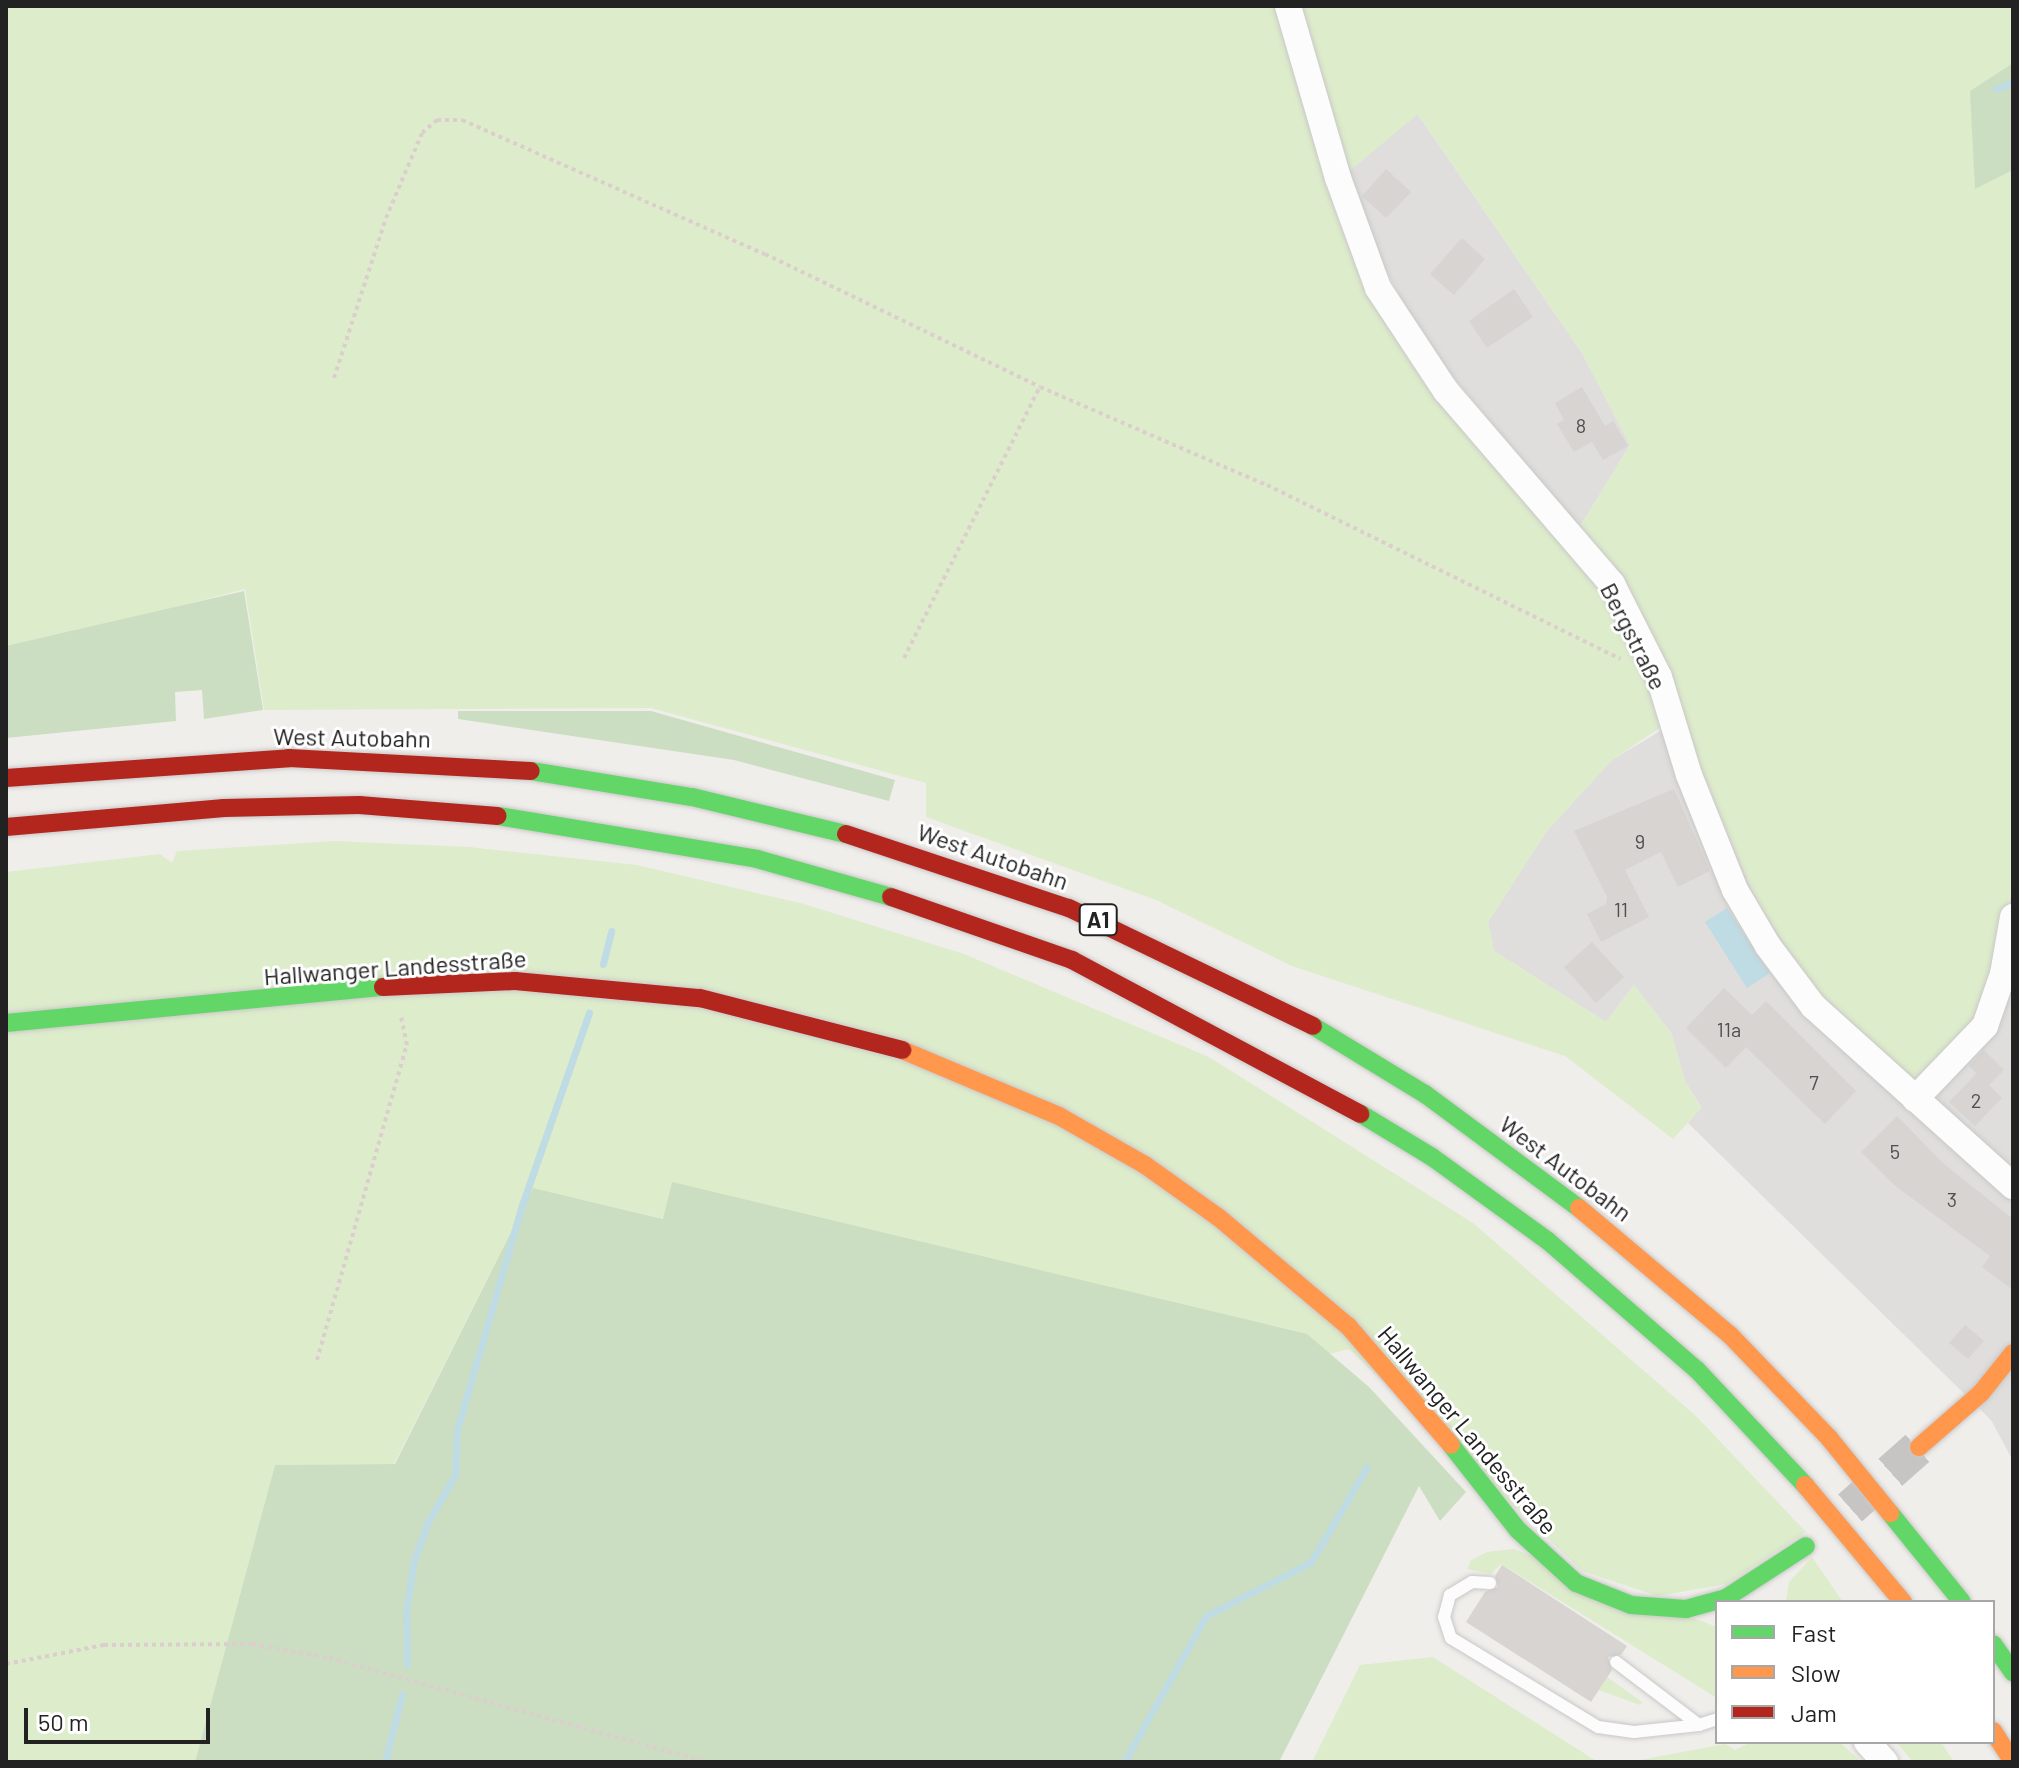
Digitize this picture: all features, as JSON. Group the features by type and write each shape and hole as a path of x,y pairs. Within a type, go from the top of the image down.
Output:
{"main road":[{"name":"West Autobahn","path":"6,778 289,758 498,765 641,787 816,825 996,879 1069,908 1310,1024 1425,1094 1535,1171 1640,1254 1730,1335 1875,1491 1960,1600"},
{"name":"A1","path":"6,827 254,807 359,805 499,816 623,833 802,871 946,913 1072,960 1302,1078 1432,1157 1548,1241 1697,1370 1743,1416 1835,1517 1901,1600"},
{"name":"Hallwanger Landesstraße","path":"6,1023 396,986 569,983 700,998 886,1043 993,1085 1145,1165 1284,1270 1409,1391 1518,1530 1576,1583 1603,1597 1656,1609 1686,1609 1715,1603"},
{"path":"1919,1447 1981,1393 2013,1353"},
{"name":"Hallwanger Landesstraße","path":"1728,1600 1806,1546"},
{"path":"1995,1647 2013,1673"},
{"path":"1995,1734 2013,1762"}],"street":[{"name":"Bergstraße","path":"1288,6 1338,178 1378,288 1446,391 1612,584 1659,677 1689,775 1735,890 1768,946 1813,1006 2013,1186"},
{"path":"1915,1099 1985,1026 2003,974 2013,917"},
{"path":"1869,1744 1885,1762"}],"lane":[{"path":"1490,1583 1472,1582 1450,1595 1444,1617 1451,1638 1598,1727 1634,1732 1699,1725 1715,1720"},
{"path":"1616,1662 1699,1725"}],"path":[{"path":"334,378 386,218 422,133 428,124 449,117 765,254 1040,387 1267,485 1659,677"},
{"path":"904,658 982,495 1040,387"},
{"path":"317,1360 407,1045 396,986"},
{"path":"6,1664 104,1645 252,1644 344,1662 707,1762"}],"shaded area":[{"path":"1417,113 1582,353 1630,445 1579,528 1425,343 1374,248 1347,173"},
{"path":"1685,716 1702,772 1758,904 1996,969 2013,884 2013,1461 1991,1420 1688,1123 1701,1107 1685,1081 1671,1033 1634,985 1606,1022 1494,951 1488,922 1546,832 1612,760"}],"green space":[{"path":"6,6 1277,6 1338,220 1366,286 1619,616 1667,723 1612,760 1546,832 1488,922 1494,951 1606,1022 1634,985 1671,1033 1685,1081 1701,1108 1673,1139 1565,1056 1292,966 1156,900 926,817 926,783 651,708 264,710 245,589 36,643 6,646"},
{"path":"1299,6 2013,6 2013,63 1971,91 1976,188 2013,170 2013,884 1985,1006 1930,1075 1909,1080 1816,990 1758,904 1702,772 1657,643 1579,528 1630,445 1582,353 1418,114 1347,173"},
{"path":"2013,63 2013,170 1975,189 1970,91"},
{"path":"244,591 263,710 204,719 202,690 175,692 176,721 6,738 6,646"},
{"path":"458,711 651,711 895,780 889,801 734,760 458,719"},
{"path":"335,841 469,847 637,865 804,904 964,954 1209,1057 1473,1223 1695,1415 1806,1532 1726,1584 1658,1596 1582,1571 1349,1349 1285,1365 533,1188 394,1464 275,1465 195,1762 6,1762 6,872 160,854 172,863 177,851"},
{"path":"672,1182 1307,1334 1369,1387 1466,1492 1440,1521 1419,1486 1279,1762 195,1762 275,1465 395,1464 533,1188 663,1219"},
{"path":"1514,1549 1715,1626 1715,1697 1501,1564 1491,1574 1467,1569 1471,1560 1487,1552"},
{"path":"1812,1557 1842,1600 1786,1600 1789,1582"},
{"path":"1433,1657 1598,1762 1312,1762 1360,1665"},
{"path":"1607,1677 1642,1702 1640,1705 1599,1690"},
{"path":"1725,1744 1735,1750 1747,1744 1841,1744 1862,1762 1629,1762"},
{"path":"1898,1744 1942,1744 1954,1762 1913,1762"}],"water":[{"path":"1727,908 1770,973 1747,988 1705,922"}],"building":[{"path":"1386,169 1411,192 1386,218 1362,196"},
{"path":"1462,238 1485,259 1454,295 1430,274"},
{"path":"1514,289 1533,317 1487,348 1469,321"},
{"path":"1582,387 1605,426 1613,421 1628,446 1603,460 1592,442 1574,452 1557,424 1564,420 1555,403"},
{"path":"1674,789 1710,871 1678,887 1661,852 1625,870 1649,917 1601,942 1587,914 1606,904 1607,897 1574,831"},
{"path":"1592,942 1624,977 1596,1003 1564,967"},
{"path":"1724,988 1752,1015 1766,1001 1856,1091 1825,1124 1746,1047 1726,1068 1686,1028"},
{"path":"1984,1050 2004,1070 1989,1085 1969,1066"},
{"path":"1977,1073 2002,1098 1975,1126 1949,1102"},
{"path":"1897,1116 1944,1164 2013,1219 2013,1290 1982,1267 1990,1256 1894,1185 1861,1152"},
{"path":"1965,1325 1984,1341 1968,1359 1949,1343"},
{"path":"1502,1565 1627,1646 1621,1655 1608,1657 1612,1670 1591,1702 1466,1622 1485,1592 1498,1587 1495,1576"}],"waterway":[{"path":"1996,89 2013,82"},
{"path":"603,964 611,931"},
{"path":"407,1664 406,1611 414,1560 427,1524 455,1475 457,1430 521,1208 589,1013"},
{"path":"1124,1762 1206,1616 1311,1562 1367,1467"},
{"path":"385,1762 402,1694"}],"tunnel":[{"path":"1850,1508 1919,1447"}],"traffic: fast":[{"path":"531,771 692,797 846,834"},
{"path":"498,816 757,859 891,897"},
{"path":"6,1023 383,987"},
{"path":"1313,1026 1425,1094 1579,1208"},
{"path":"1361,1114 1432,1157 1548,1241 1697,1370 1805,1485"},
{"path":"1451,1445 1518,1530 1576,1583 1631,1605 1686,1609 1715,1601"},
{"path":"1890,1513 1960,1600"},
{"path":"1719,1600 1806,1546"},
{"path":"1995,1647 2013,1673"}],"traffic: slow":[{"path":"902,1050 1059,1116 1145,1165 1218,1217 1348,1326 1451,1445"},
{"path":"1579,1208 1730,1335 1829,1438 1890,1513"},
{"path":"1919,1447 1981,1393 2013,1353"},
{"path":"1805,1485 1901,1600"},
{"path":"1995,1734 2013,1762"}],"traffic: jam":[{"path":"6,778 289,758 531,771"},
{"path":"6,827 224,808 359,805 498,816"},
{"path":"846,834 1069,908 1313,1026"},
{"path":"891,897 1072,960 1361,1114"},
{"path":"383,987 515,981 700,998 902,1050"}]}
